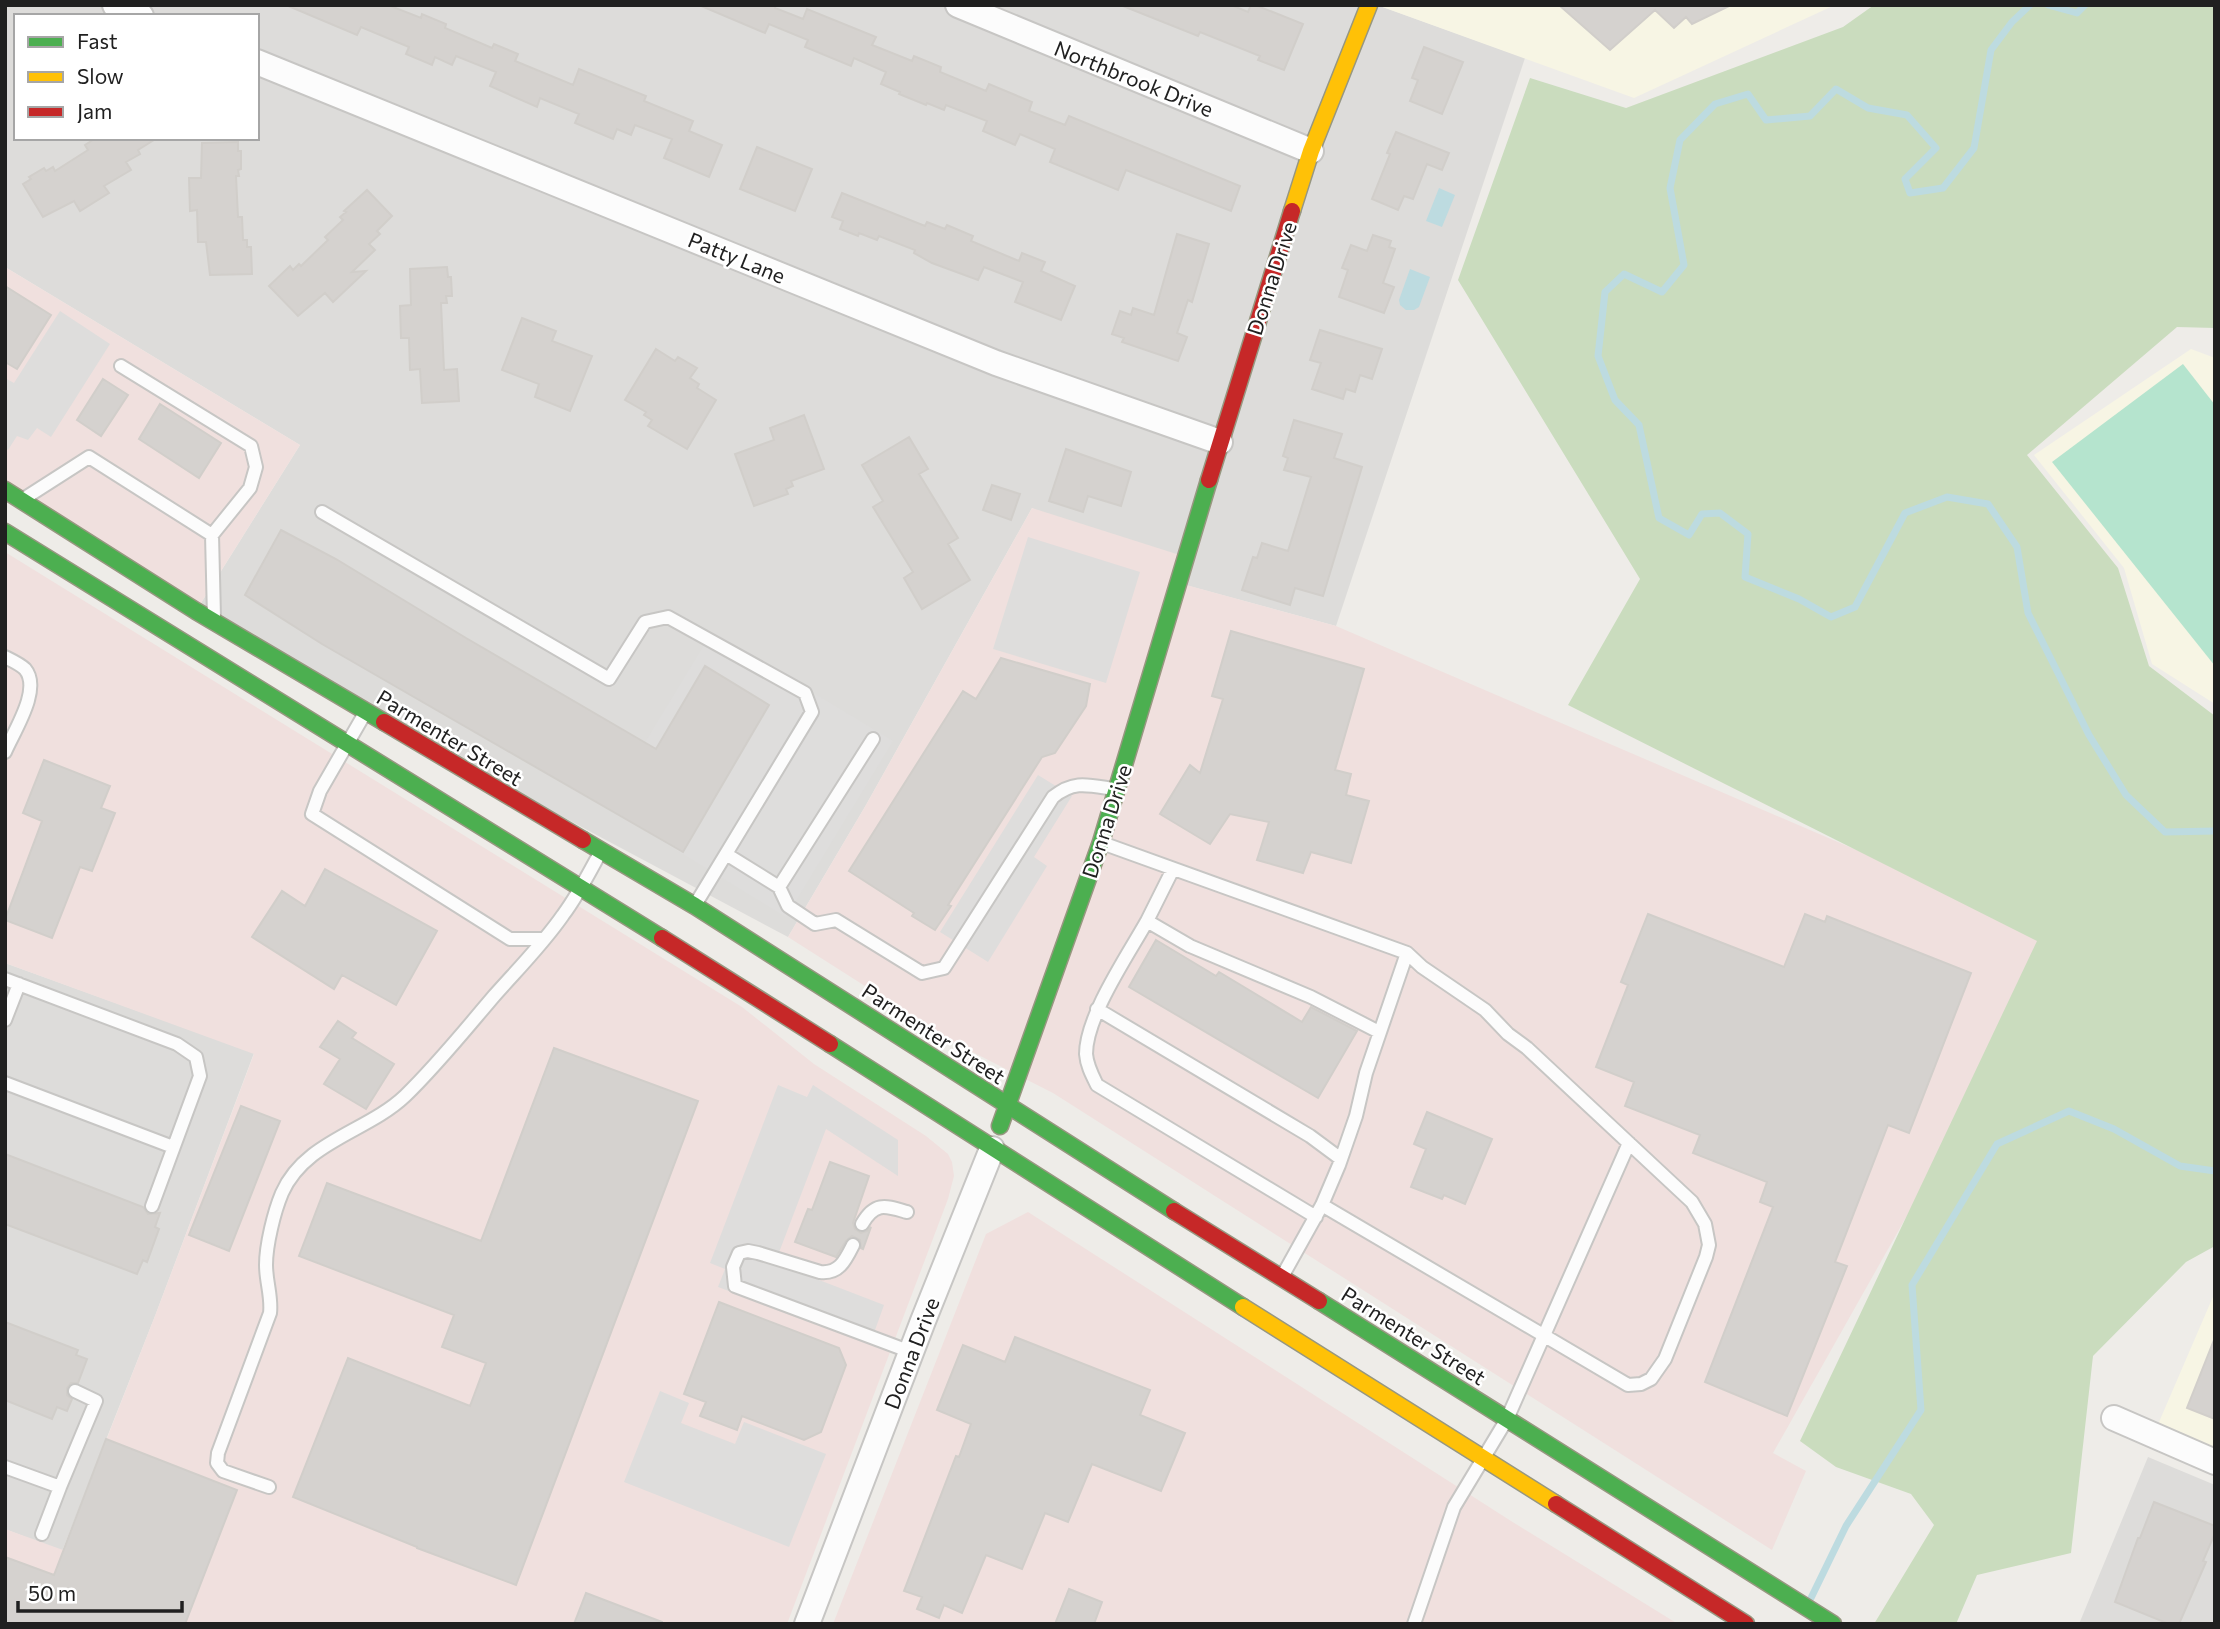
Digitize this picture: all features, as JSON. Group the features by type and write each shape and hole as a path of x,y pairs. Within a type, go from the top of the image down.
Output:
{"street":[{"path":"115,5 136,14"},
{"name":"Northbrook Drive","path":"958,5 1311,151"},
{"name":"Donna Drive","path":"807,1624 992,1149 1101,842 1220,442 1311,151 1369,5"},
{"name":"Patty Lane","path":"259,63 996,363 1220,442"},
{"path":"13,495 5,532 774,1008 992,1149 1746,1624"},
{"name":"Parmenter Street","path":"13,495 214,622 695,906 1007,1106 1833,1624"},
{"path":"2114,1418 2215,1462"}],"lane":[{"path":"121,366 251,446 256,467 250,488 212,535 214,622"},
{"path":"13,495 89,457 212,535"},
{"path":"322,512 609,679 645,622 668,617 805,693 813,712 695,906"},
{"path":"5,657 24,667 31,681 29,698 5,752"},
{"path":"366,712 320,791 312,814 510,939 543,939"},
{"path":"779,887 873,738"},
{"path":"726,854 779,887 788,906 815,925 836,920 922,973 944,968 1052,797 1062,789 1086,784 1117,790"},
{"path":"1101,842 1407,953 1422,967 1485,1010 1692,1202 1705,1224 1709,1245 1665,1359 1651,1379 1641,1384 1628,1385 1544,1335 1097,1085 1088,1068 1086,1052 1097,1009 1173,869"},
{"path":"270,1487 223,1471 217,1463 218,1453 270,1313 266,1264 270,1236 282,1192 300,1164 328,1143 365,1124 403,1098 444,1055 562,917 601,850"},
{"path":"1147,921 1190,946 1311,997 1379,1032"},
{"path":"1282,1276 1319,1211 1341,1159 1379,1032 1407,953"},
{"path":"5,979 177,1044 196,1057 200,1076 152,1206"},
{"path":"5,1020 19,984"},
{"path":"1097,1009 1311,1136 1341,1159"},
{"path":"5,1083 173,1147"},
{"path":"1414,1624 1454,1507 1507,1419 1629,1143"},
{"path":"862,1224 873,1210 879,1207 907,1212"},
{"path":"853,1245 843,1263 830,1273 758,1253 739,1253 733,1267 735,1286 911,1352"},
{"path":"42,1534 96,1401 75,1391"},
{"path":"5,1466 60,1487"}],"shaded area":[{"path":"5,5 1377,5 1525,58 1336,626 1178,583 1032,508 866,805 788,937 366,712 196,611 300,445 5,267"},
{"path":"1377,5 1835,5 1634,98"},
{"path":"5,267 300,445 196,611 5,490"},
{"path":"60,311 110,344 51,437 37,428 28,440 17,436 8,450 5,448 5,378 14,383"},
{"path":"2191,349 2215,358 2215,704 2152,664 2124,568 2034,455"},
{"path":"1032,508 1186,557 1179,583 1336,626 2063,939 1773,1453 1806,1471 1772,1550 1053,1093 953,1042 788,937 866,805"},
{"path":"1028,537 1140,572 1106,683 993,649"},
{"path":"5,552 742,1007 814,1064 926,1136 948,1154 954,1176 948,1199 787,1624 5,1624 5,1529 63,1550 254,1054 5,963"},
{"path":"712,632 893,741 786,917 606,807"},
{"path":"1038,775 1072,796 1034,857 1047,866 988,962 940,932"},
{"path":"5,963 254,1053 155,1316 62,1551 5,1529"},
{"path":"778,1085 807,1097 813,1085 898,1140 898,1176 826,1129 775,1263 884,1305 870,1344 718,1287 725,1269 710,1263"},
{"path":"1028,1212 1511,1521 1678,1624 833,1624 986,1234"},
{"path":"2215,1292 2215,1462 2153,1436"},
{"path":"660,1391 689,1403 681,1423 735,1444 744,1422 826,1454 789,1547 624,1482"},
{"path":"2148,1457 2215,1485 2215,1624 2079,1624"}],"green space":[{"path":"1874,5 2215,5 2215,328 2177,327 2027,455 2118,568 2149,666 2215,716 2215,1246 2186,1262 2093,1356 2071,1553 1977,1575 1956,1624 1874,1624 1934,1525 1911,1494 1836,1467 1800,1441 2037,941 1568,705 1640,579 1458,280 1530,78 1626,108 1843,27"},
{"path":"2183,364 2215,405 2215,666 2052,462"}],"water":[{"path":"1439,188 1455,195 1442,227 1426,221"},
{"path":"1410,269 1430,277 1419,307 1406,310 1399,300"}],"building":[{"path":"286,5 388,5 421,18 422,14 446,24 445,28 492,48 494,44 518,54 515,61 573,85 579,69 646,96 644,101 693,121 689,131 722,145 709,177 664,158 672,139 635,125 631,135 617,129 613,139 575,123 579,114 540,98 537,107 490,86 496,72 456,56 452,65 435,57 432,65 406,54 409,47 361,27 357,35"},
{"path":"699,5 776,5 775,8 803,19 807,9 876,37 872,45 912,61 914,56 941,67 940,72 986,91 989,84 1032,102 1029,111 1065,125 1069,116 1240,186 1231,211 1126,170 1118,190 1050,162 1055,149 1020,134 1015,145 983,131 987,121 946,105 944,110 899,94 900,92 881,84 886,72 854,58 851,66 805,47 808,40 769,24 765,33"},
{"path":"1231,5 1248,12 1251,5 1255,5 1303,24 1284,70 1258,60 1260,56 1200,32 1198,36 1123,6"},
{"path":"1559,5 1731,5 1692,24 1686,17 1674,28 1655,10 1610,50"},
{"path":"1424,47 1463,62 1442,114 1410,101 1418,80 1412,78"},
{"path":"1396,132 1449,153 1442,170 1427,164 1413,199 1404,196 1398,210 1372,199"},
{"path":"93,140 154,140 138,150 140,154 126,162 131,170 104,186 109,193 80,211 74,201 43,217 23,184 44,168 46,171 53,167 55,171 88,150 85,145"},
{"path":"238,142 241,169 238,170 239,176 236,176 238,217 242,217 243,240 247,240 247,247 251,247 252,274 210,275 206,242 198,242 197,210 190,211 189,178 201,178 202,143"},
{"path":"757,147 812,169 795,211 740,189"},
{"path":"367,190 392,216 377,231 380,234 369,244 375,250 352,272 366,271 333,302 325,293 298,316 269,286 290,266 293,270 299,264 301,266 328,240 325,237 343,220 340,217 346,212 344,211"},
{"path":"842,193 925,226 927,222 945,229 947,225 973,236 971,241 1019,261 1022,253 1045,262 1041,271 1075,286 1061,320 1015,302 1023,282 984,267 978,280 932,263 914,253 915,250 879,236 877,240 840,229 843,221 832,217"},
{"path":"1177,234 1209,244 1192,302 1188,300 1177,333 1187,337 1178,361 1122,342 1124,338 1112,334 1120,311 1131,315 1133,308 1154,315"},
{"path":"1373,235 1391,241 1389,247 1395,249 1383,283 1394,287 1384,313 1339,297 1348,270 1342,268 1351,245 1367,251"},
{"path":"447,267 448,277 451,277 452,296 446,296 447,303 441,303 444,370 457,369 459,401 422,403 420,369 410,370 409,338 401,338 400,306 411,305 410,269"},
{"path":"5,286 51,315 17,369 5,362"},
{"path":"522,318 556,331 552,341 592,356 570,411 535,397 539,384 502,370"},
{"path":"1320,330 1382,349 1372,379 1360,375 1355,392 1346,389 1343,399 1312,389 1321,363 1310,360"},
{"path":"656,349 675,361 678,357 697,368 690,378 699,384 697,388 716,400 687,449 648,426 652,420 644,415 646,412 625,400"},
{"path":"103,379 128,395 101,436 77,420"},
{"path":"160,404 221,443 199,478 139,439"},
{"path":"804,415 824,469 791,481 793,486 786,489 788,494 754,506 735,454 774,440 770,428"},
{"path":"1294,420 1342,434 1334,458 1362,467 1323,596 1295,588 1290,605 1242,590 1253,557 1257,558 1262,543 1288,551 1311,477 1284,470 1288,458 1283,456"},
{"path":"909,437 928,469 919,474 958,538 948,544 970,580 922,609 904,578 913,572 873,507 883,501 862,465"},
{"path":"1066,449 1131,472 1121,506 1088,496 1083,512 1049,501"},
{"path":"992,485 1020,494 1011,520 983,510"},
{"path":"281,530 336,559 656,749 705,666 769,705 683,852 322,644 245,595"},
{"path":"1231,631 1364,669 1335,770 1351,774 1346,795 1369,801 1351,863 1311,852 1303,873 1257,860 1269,822 1230,814 1210,844 1160,814 1190,765 1200,773 1223,699 1212,696"},
{"path":"1001,658 1090,684 1086,706 1055,753 1042,757 935,930 912,916 914,913 849,871 963,691 976,699"},
{"path":"44,760 110,786 101,808 115,813 92,871 80,867 52,938 5,920 42,821 23,813"},
{"path":"325,869 437,931 396,1005 342,975 334,989 252,937 282,891 305,906"},
{"path":"1648,914 1784,967 1805,914 1825,922 1827,916 1971,973 1909,1133 1888,1125 1835,1262 1847,1266 1787,1416 1705,1382 1773,1207 1760,1202 1767,1182 1693,1153 1700,1135 1625,1106 1634,1082 1596,1067 1628,985 1621,982"},
{"path":"1156,940 1216,976 1219,972 1302,1022 1311,1007 1357,1031 1318,1098 1129,987"},
{"path":"338,1021 356,1033 352,1038 394,1064 366,1109 324,1084 340,1059 320,1047"},
{"path":"554,1048 698,1101 516,1585 293,1497 348,1358 470,1406 486,1363 442,1347 454,1315 299,1256 327,1183 481,1241"},
{"path":"241,1106 280,1121 229,1251 189,1235"},
{"path":"1427,1112 1492,1139 1465,1204 1444,1195 1442,1199 1411,1187 1426,1149 1414,1144"},
{"path":"5,1154 143,1207 148,1214 160,1213 155,1227 159,1229 147,1262 143,1260 137,1274 5,1224"},
{"path":"830,1162 869,1176 853,1223 855,1229 861,1233 871,1227 863,1249 860,1240 852,1236 836,1257 795,1242 808,1209 812,1210"},
{"path":"719,1302 839,1348 846,1365 821,1432 804,1440 742,1416 737,1430 700,1416 706,1402 684,1394"},
{"path":"5,1322 78,1350 76,1355 87,1359 78,1383 71,1383 67,1388 67,1395 72,1399 67,1411 57,1407 52,1419 5,1400"},
{"path":"1015,1337 1150,1390 1140,1415 1185,1433 1161,1491 1092,1464 1068,1522 1045,1513 1022,1569 986,1555 962,1613 944,1605 939,1618 917,1609 922,1597 904,1591 971,1424 937,1410 963,1345 1005,1362"},
{"path":"2215,1341 2215,1419 2187,1408"},
{"path":"106,1439 237,1490 185,1624 5,1624 5,1557 54,1575"},
{"path":"2154,1502 2215,1526 2215,1533 2203,1561 2206,1562 2179,1624 2169,1624 2115,1602"},
{"path":"1069,1589 1102,1602 1094,1624 1055,1624"},
{"path":"586,1593 662,1622 662,1624 574,1624"}],"waterway":[{"path":"2030,5 2012,22 1991,50 1974,148 1943,188 1910,193 1905,179 1936,148 1907,115 1868,108 1836,89 1810,116 1766,120 1748,94 1715,104 1680,140 1670,188 1684,265 1662,292 1624,274 1605,292 1598,356 1615,400 1639,425 1659,518 1689,535 1702,514 1720,513 1748,534 1745,577 1799,599 1831,617 1855,607 1905,513 1947,497 1988,504 2017,547 2028,613 2089,735 2126,795 2165,832 2215,831"},
{"path":"2048,5 2077,13 2085,5"},
{"path":"1811,1598 1846,1526 1921,1410 1912,1285 1997,1144 2069,1111 2114,1129 2180,1166 2215,1171"}],"traffic: fast":[{"path":"1000,1126 1101,842 1209,480"},
{"path":"5,490 196,611 384,722"},
{"path":"5,532 662,938"},
{"path":"583,840 695,906 1174,1211"},
{"path":"830,1044 1243,1307"},
{"path":"1319,1301 1833,1624"}],"traffic: slow":[{"path":"1292,211 1311,151 1369,5"},
{"path":"1243,1307 1556,1504"}],"traffic: jam":[{"path":"1209,480 1292,211"},
{"path":"384,722 583,840"},
{"path":"662,938 830,1044"},
{"path":"1174,1211 1319,1301"},
{"path":"1556,1504 1746,1624"}]}
